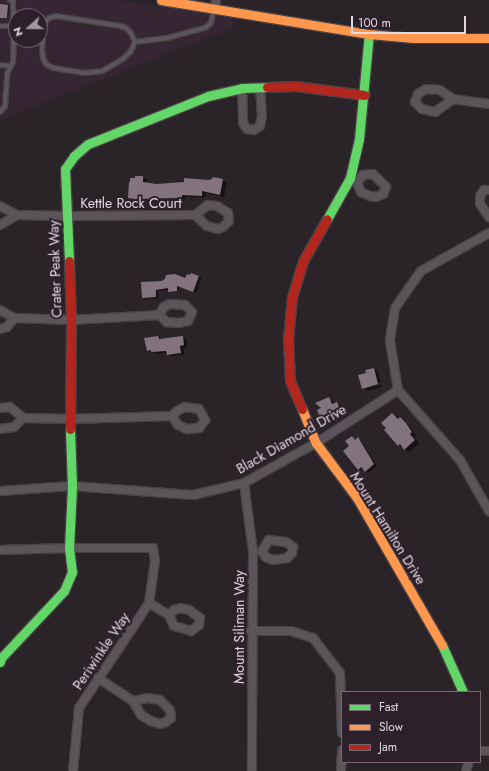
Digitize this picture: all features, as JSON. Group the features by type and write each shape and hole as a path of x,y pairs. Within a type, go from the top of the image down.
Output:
{"street":[{"path":"161,0 215,4 369,34 414,38 489,38"},
{"name":"Mount Hamilton Drive","path":"369,34 364,95 353,180 303,262 292,297 288,339 290,381 316,443 357,498 444,648 462,691"},
{"name":"Crater Peak Way","path":"0,662 1,658 64,591 72,572 69,548 72,486 70,420 71,320 65,170 74,156 88,144 208,96 242,88 296,86 364,95"},
{"path":"242,88 243,123 248,129 254,130 260,126 262,116 260,88"},
{"path":"453,99 489,104"},
{"path":"489,190 484,190 480,196 480,204 489,217"},
{"path":"0,206 17,214"},
{"path":"0,225 17,214"},
{"name":"Kettle Rock Court","path":"17,214 67,216 195,215"},
{"path":"489,233 421,271 395,308 390,341 398,390 460,460 489,511"},
{"path":"0,310 14,318 71,320 159,315"},
{"path":"0,329 8,327 14,318"},
{"name":"Black Diamond Drive","path":"0,491 72,486 193,495 244,483 316,443 398,390"},
{"path":"0,408 10,408 23,418 70,420 172,416"},
{"path":"0,430 14,427 23,418"},
{"name":"Mount Siliman Way","path":"244,483 252,551 252,771"},
{"path":"0,550 69,548"},
{"name":"Periwinkle Way","path":"69,548 153,548 155,561 149,603 78,708 72,771"},
{"path":"252,551 262,551"},
{"path":"149,603 169,615"},
{"path":"251,631 291,631 313,638 340,673 341,703"},
{"path":"98,678 133,701"}],"lane":[{"path":"10,0 13,1 13,8"},
{"path":"135,42 167,38 205,28 211,22 215,4"},
{"path":"56,16 120,26 126,28 131,33 135,42 131,51 123,59 113,66 92,73 53,68 46,64 43,58 43,28 49,18 56,16"},
{"path":"0,112 5,106 6,74 13,62 13,48"},
{"path":"0,65 10,66"}],"shaded area":[{"path":"0,0 118,0 234,17 233,28 0,120"}],"building":[{"path":"0,4 8,5 7,18 0,18"},
{"path":"135,176 143,176 143,182 156,184 184,182 184,178 209,180 213,177 223,179 220,195 202,191 202,196 182,195 182,198 128,198 130,178 135,178"},
{"path":"191,273 199,276 193,292 177,286 177,291 168,292 168,288 156,290 156,297 142,298 141,282 161,281 165,279 166,275 175,274 185,278 187,274 190,275"},
{"path":"158,336 159,339 183,336 184,345 180,346 181,353 167,355 166,351 147,351 144,338"},
{"path":"374,368 378,384 362,389 358,375 366,373 365,370"},
{"path":"329,397 332,404 337,402 340,409 320,417 317,410 321,408 315,403"},
{"path":"392,413 398,419 400,417 406,423 412,432 410,434 415,440 404,450 400,444 398,446 384,430 386,428 381,423"},
{"path":"352,436 355,440 358,437 374,464 365,472 361,467 358,470 343,451 349,446 345,441"}],"traffic: fast":[{"path":"327,219 350,178 359,139 369,34"},
{"path":"69,261 65,169 74,156 88,144 208,96 242,88 267,87"},
{"path":"0,662 1,658 64,591 72,572 69,548 72,486 70,429"},
{"path":"442,645 463,691"}],"traffic: slow":[{"path":"161,0 369,34 414,38 489,38"},
{"path":"302,409 316,443 357,498 442,645"}],"traffic: jam":[{"path":"267,87 296,86 364,95"},
{"path":"302,409 290,381 288,339 292,297 303,261 327,219"},
{"path":"69,261 71,320 70,429"}]}
